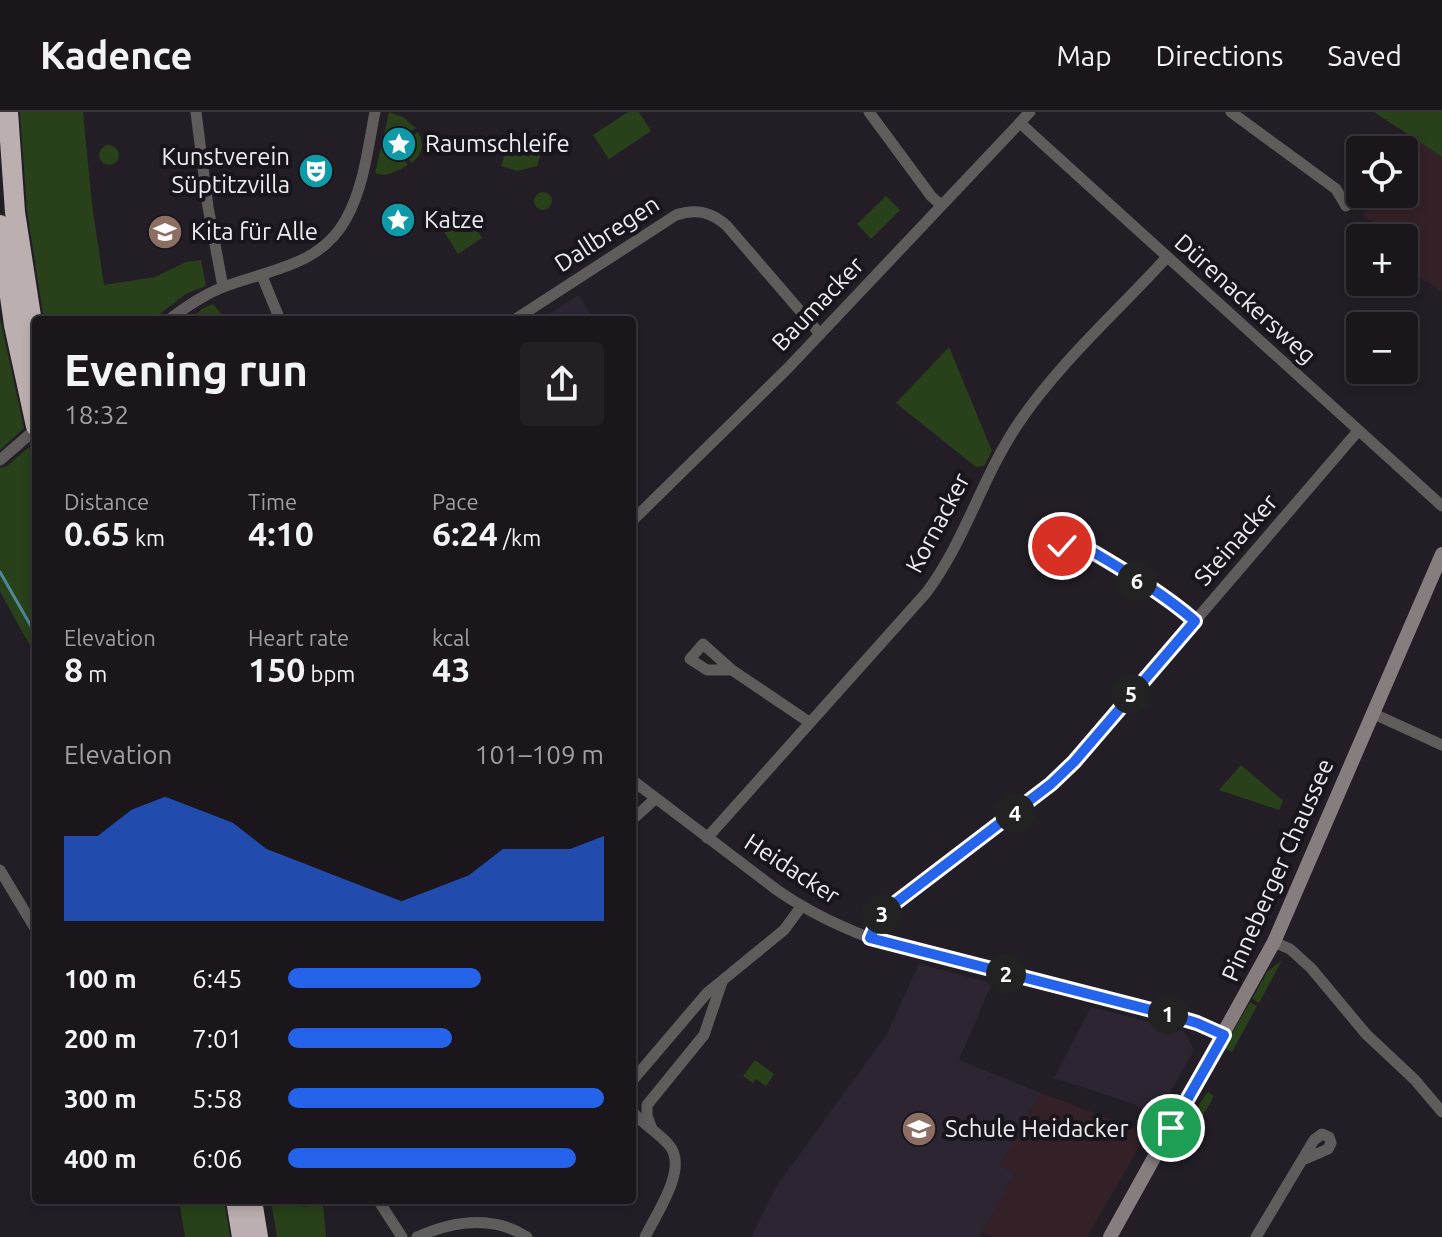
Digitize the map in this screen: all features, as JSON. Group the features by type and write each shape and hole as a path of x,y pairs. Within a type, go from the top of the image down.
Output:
{"highway":[{"path":"8,112 15,212 32,323"},
{"path":"0,225 14,325 32,409"},
{"path":"237,1204 242,1237"},
{"path":"253,1204 258,1237"}],"main road":[{"name":"Pinneberger Chaussee","path":"1110,1237 1274,942 1442,554"}],"street":[{"path":"196,112 208,207 223,287"},
{"path":"173,316 193,301 223,287 304,259 329,242 340,230 356,197 375,112"},
{"path":"869,112 941,205"},
{"name":"Baumacker","path":"636,517 820,334 1030,112"},
{"path":"1231,112 1336,189 1346,206"},
{"name":"Dürenackersweg","path":"1020,123 1442,506"},
{"name":"Dallbregen","path":"520,316 676,215 702,211 720,219 727,226 820,334"},
{"name":"Kornacker","path":"707,838 940,574 965,530 1002,451 1040,394 1167,257"},
{"path":"262,276 278,316"},
{"name":"Steinacker","path":"870,938 877,922 890,907 1026,805 1074,762 1358,431"},
{"path":"0,460 32,432"},
{"path":"1089,550 1180,608 1195,621"},
{"path":"732,670 809,722"},
{"path":"1372,713 1442,745"},
{"name":"Heidacker","path":"636,783 801,907 870,938 1167,1014 1224,1035"},
{"path":"636,816 655,799"},
{"path":"0,870 32,923"},
{"path":"636,1076 707,993 784,930 801,907"},
{"path":"1274,942 1290,949 1311,968 1366,1034 1415,1080 1442,1112"},
{"path":"652,1129 646,1110 649,1101 704,1035 722,982"},
{"path":"636,1115 672,1148 677,1166 673,1181 645,1237"},
{"path":"1256,1237 1305,1159"},
{"path":"381,1204 402,1237"},
{"path":"417,1237 473,1222 505,1226 527,1237"}],"shaded area":[{"path":"1418,141 1442,157 1442,291 1418,277 1418,224 1376,224 1363,216 1368,208 1418,208"},
{"path":"578,295 592,316 547,316"},
{"name":"Schule Heidacker","path":"919,964 992,983 959,1060 1041,1093 1000,1165 1016,1172 980,1237 751,1237 776,1187 887,1034"},
{"path":"1091,1007 1184,1031 1194,1050 1156,1117 1134,1104 1054,1078"},
{"path":"1041,1093 1147,1133 1087,1237 994,1237 982,1232 1016,1173 999,1166"}],"green space":[{"path":"20,112 83,112 104,285 155,277 186,262 201,260 206,286 187,293 157,316 43,316 27,210"},
{"path":"389,112 403,117 416,128 408,133 398,129 390,137 390,155 394,158 401,156 408,165 384,175 375,173"},
{"path":"628,112 639,112 651,131 609,159 593,135"},
{"path":"1374,112 1442,112 1442,157 1418,141 1418,136 1410,136"},
{"path":"418,132 422,149 411,163 404,152 408,146 407,139"},
{"path":"511,134 544,144 537,166 517,171 501,166"},
{"path":"105,145 113,145 119,155 113,165 105,165 99,159 99,151"},
{"path":"539,192 547,192 552,201 550,208 539,210 534,205 534,197"},
{"path":"886,196 900,210 871,239 857,224"},
{"path":"467,214 482,238 458,254 443,230"},
{"path":"213,304 223,316 194,316"},
{"path":"0,318 24,428 0,450"},
{"path":"949,347 992,451 984,466 976,467 896,403"},
{"path":"29,447 32,460 32,649 0,592 0,468 7,466"},
{"path":"1241,765 1283,801 1279,810 1219,790"},
{"path":"1282,960 1259,1003 1252,999 1267,972"},
{"path":"1250,1002 1257,1006 1232,1052 1224,1048"},
{"path":"755,1060 774,1074 766,1086 756,1079 753,1083 743,1076"},
{"path":"1208,1092 1214,1096 1183,1151 1177,1147"},
{"path":"180,1204 225,1204 230,1237 185,1237"},
{"path":"272,1204 303,1204 303,1207 323,1204 326,1237 277,1237"}],"waterway":[{"path":"0,572 32,628"}],"place":[{"name":"Raumschleife","path":"399,144"},
{"name":"Kunstverein Süptitzvilla","path":"316,171"},
{"name":"Katze","path":"398,220"},
{"name":"Kita für Alle","path":"165,232"},
{"name":"Schule Heidacker","path":"919,1129"}],"route":[{"path":"1062,546 1089,550 1180,608 1195,621 1074,762 1026,805 905,894 880,916 870,938 1167,1014 1224,1035 1171,1128"}]}
